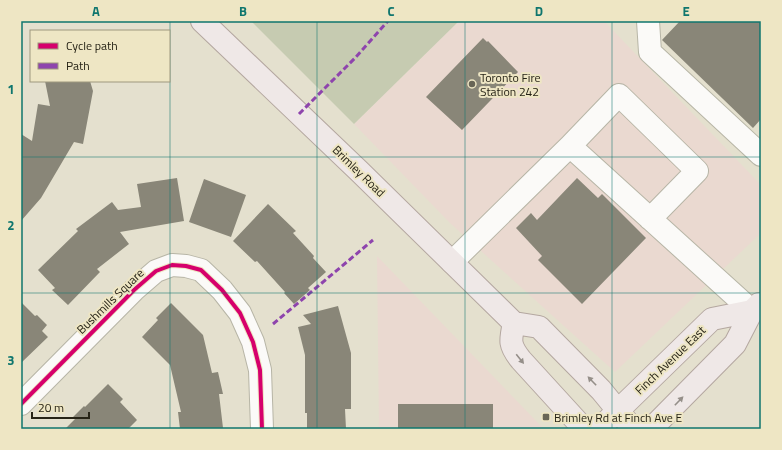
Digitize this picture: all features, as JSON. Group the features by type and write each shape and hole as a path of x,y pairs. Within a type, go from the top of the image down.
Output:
{"main road":[{"name":"Brimley Road","path":"202,21 514,323"},
{"name":"Finch Avenue East","path":"599,429 712,319 756,306"},
{"path":"651,429 735,344 756,306"},
{"path":"584,429 521,360 514,350 511,339 514,323 538,326 601,390 633,429"}],"street":[{"path":"648,21 650,52 761,155"},
{"path":"452,262 570,146 619,95 697,171 650,219"},
{"path":"570,146 650,219 756,306"},
{"name":"Bushmills Square","path":"21,404 134,290 156,271 172,265 186,266 201,270 222,290 240,313 253,342 260,370 262,429"}],"shaded area":[{"path":"459,21 604,21 761,185 761,233 615,372 450,223 354,124"},
{"path":"377,256 543,428 542,429 379,429"}],"green space":[{"path":"251,21 459,21 354,124"}],"building":[{"path":"680,21 761,21 761,119 753,128 662,40"},
{"name":"Toronto Fire Station 242","path":"483,38 487,42 488,41 518,72 462,130 426,97"},
{"path":"45,82 90,82 93,91 83,144 74,142 41,198 21,221 21,134 32,141 38,104 50,106"},
{"path":"177,178 184,221 120,232 129,244 97,269 100,272 68,305 52,290 55,288 38,270 78,231 76,229 112,202 118,210 141,207 137,184"},
{"path":"577,178 598,198 602,194 646,238 582,304 538,260 542,256 516,228 531,213 537,220"},
{"path":"204,179 246,195 231,237 189,222"},
{"path":"268,204 296,231 293,233 326,272 308,288 310,290 294,304 257,261 255,262 233,241"},
{"path":"21,302 35,316 37,315 47,325 42,331 48,337 21,363"},
{"path":"171,303 203,335 212,373 218,372 223,394 219,394 223,428 180,429 178,412 181,412 170,365 142,337 158,320 156,318"},
{"path":"338,306 351,353 351,409 345,409 346,429 307,429 307,413 305,413 305,355 298,327 311,324 303,315"},
{"path":"108,384 123,399 120,402 137,420 128,429 65,429 75,419 73,417"},
{"path":"398,404 493,404 493,429 398,429"}],"marked path":[{"path":"299,114 355,58 388,21"},
{"path":"273,324 373,240"}],"cycle path":[{"path":"21,404 134,290 156,271 172,265 186,266 201,270 222,290 240,313 253,342 260,370 262,429"}],"place":[{"name":"Toronto Fire Station 242","path":"472,84"},
{"name":"Brimley Rd at Finch Ave E","path":"546,417"}]}
